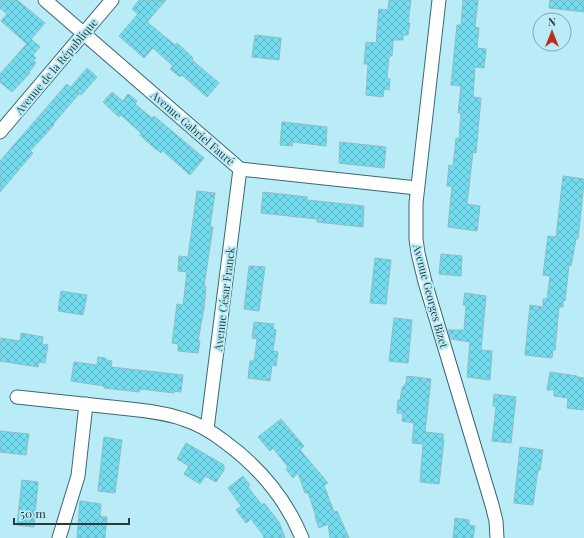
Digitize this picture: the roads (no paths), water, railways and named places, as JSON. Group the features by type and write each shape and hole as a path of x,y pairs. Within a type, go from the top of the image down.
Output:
{"street":[{"name":"Avenue Gabriel Fauré","path":"45,0 240,169 417,188"},
{"name":"Avenue de la République","path":"0,132 112,0"},
{"name":"Avenue Georges Bizet","path":"439,0 417,188 415,226 418,254 425,282 492,505 496,521 497,538"},
{"name":"Avenue César Franck","path":"207,429 240,169"},
{"path":"17,397 156,412 182,418 195,423 207,429 232,447 256,468 285,504 302,538"},
{"path":"59,538 78,476 86,404"}]}
